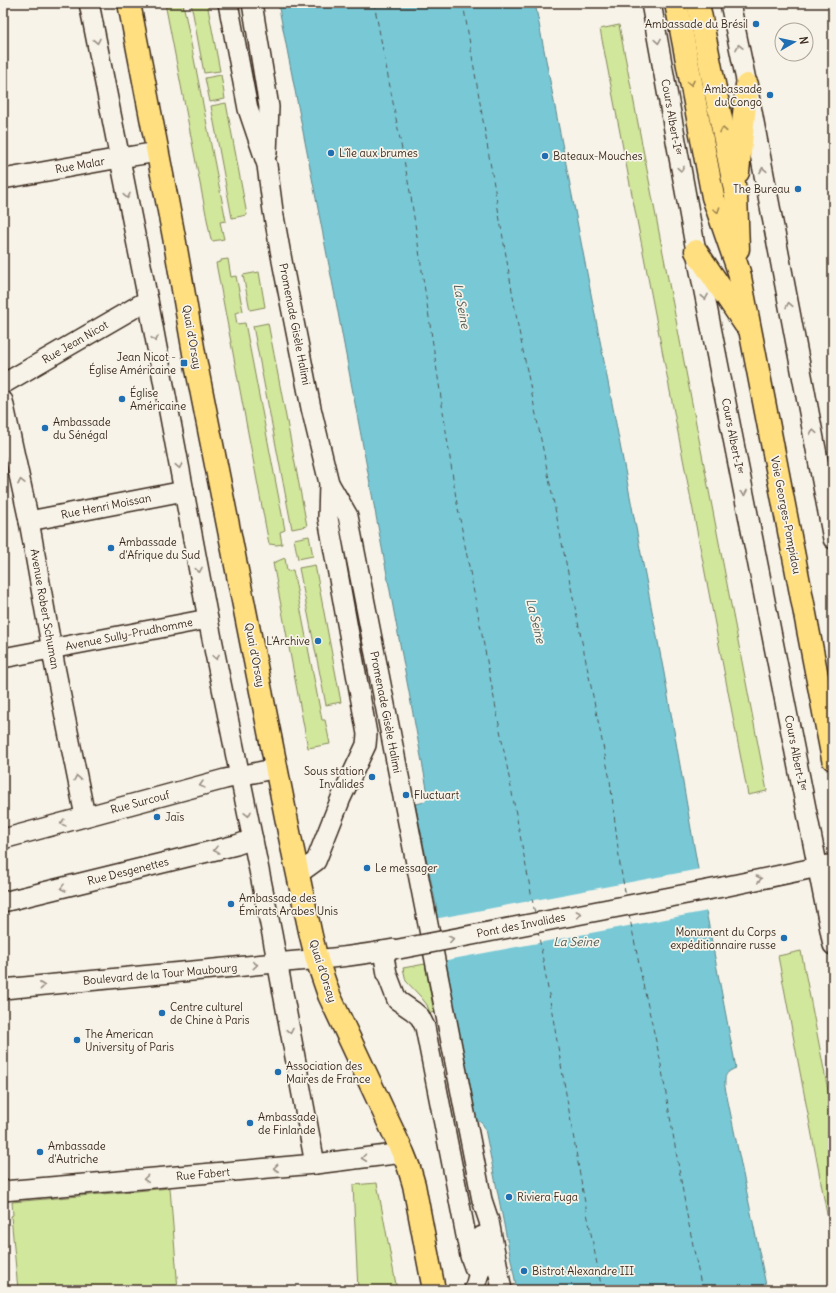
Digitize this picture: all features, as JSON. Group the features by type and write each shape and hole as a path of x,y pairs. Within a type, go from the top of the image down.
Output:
{"main road":[{"name":"Quai d'Orsay","path":"129,3 174,237 195,359 298,874 317,960 332,1001 409,1168 414,1185 434,1290"},
{"name":"Voie Georges-Pompidou","path":"676,3 713,197 739,272 833,759"},
{"name":"Voie Georges-Pompidou","path":"698,3 736,195 739,272"},
{"path":"736,195 747,85"},
{"path":"696,251 751,333"}],"street":[{"path":"90,3 208,619 253,839 315,1164"},
{"name":"Promenade Gisèle Halimi","path":"228,3 248,109 267,165"},
{"name":"Promenade Gisèle Halimi","path":"252,3 269,107 267,165 273,211 311,408 329,483 328,518 367,734 366,745 341,798 316,862 298,874"},
{"name":"Cours Albert-Iᵉʳ","path":"651,3 696,251 826,866 833,945"},
{"path":"730,3 826,462 833,539"},
{"name":"Rue Malar","path":"3,179 158,152"},
{"name":"Rue Jean Nicot","path":"3,384 148,300"},
{"name":"Avenue Robert Schuman","path":"3,401 29,521 52,649 85,816"},
{"name":"Promenade Gisèle Halimi","path":"329,483 348,516 482,1200"},
{"name":"Rue Henri Moissan","path":"29,521 184,490"},
{"name":"Avenue Sully-Prudhomme","path":"3,658 208,619"},
{"name":"Rue Surcouf","path":"3,839 85,816 240,776 277,768"},
{"name":"Rue Desgenettes","path":"3,902 236,845 253,839"},
{"name":"Pont des Invalides","path":"317,960 391,950 826,866"},
{"path":"391,950 387,974 397,1000 420,1017 425,1026 476,1282"},
{"name":"Boulevard de la Tour Maubourg","path":"3,989 317,960"},
{"name":"Rue Fabert","path":"3,1191 315,1164 403,1153"},
{"path":"476,1282 482,1268 484,1257 480,1224 482,1200"},
{"path":"482,1200 489,1221 502,1290"}],"green space":[{"path":"165,3 183,3 226,221 220,222 224,239 211,240"},
{"path":"191,3 207,3 220,71 204,73"},
{"path":"619,25 767,791 748,795 600,29"},
{"path":"221,75 225,99 210,102 205,78"},
{"path":"226,103 247,215 232,218 211,106"},
{"path":"228,259 231,277 236,276 243,311 235,313 237,324 245,323 285,530 280,532 282,544 277,545 269,544 216,263 221,262 221,260"},
{"path":"259,272 265,307 250,310 243,275"},
{"path":"268,323 307,526 292,529 253,326"},
{"path":"309,536 313,556 298,559 294,539"},
{"path":"285,558 287,571 293,570 322,720 325,720 330,744 308,748 273,563"},
{"path":"315,565 341,702 326,705 299,568"},
{"path":"801,951 833,1116 833,1246 778,956"},
{"path":"425,964 434,1012 430,1013 427,1005 421,997 406,981 403,968"},
{"path":"377,1183 397,1290 358,1290 353,1185"},
{"path":"170,1188 178,1290 18,1290 11,1216 13,1215 12,1202"}],"water":[{"name":"La Seine","path":"278,3 535,3 664,673 698,869 736,1068 727,1073 725,1087 767,1290 517,1290 485,1129 481,1123 474,1120 435,912 437,910 415,804 422,803 426,800 428,794 334,291"}],"pier":[{"path":"700,869 708,911 442,961 434,919"}],"ferry route":[{"path":"374,3 411,197 456,498 535,914"},
{"path":"463,3 518,326 610,780 620,865 626,897"},
{"path":"629,914 660,1059 687,1215 702,1290"},
{"path":"538,931 583,1192 602,1290"}],"place":[{"name":"Ambassade du Brésil","path":"756,24"},
{"name":"Ambassade du Congo","path":"770,95"},
{"name":"L'île aux brumes","path":"331,153"},
{"name":"Bateaux-Mouches","path":"545,156"},
{"name":"The Bureau","path":"798,189"},
{"name":"Jean Nicot - Église Américaine","path":"184,363"},
{"name":"Église Américaine","path":"122,399"},
{"name":"Ambassade du Sénégal","path":"45,428"},
{"name":"Ambassade d'Afrique du Sud","path":"111,548"},
{"name":"L'Archive","path":"318,641"},
{"name":"Sous station Invalides","path":"372,777"},
{"name":"Fluctuart","path":"406,795"},
{"name":"Jaïs","path":"157,817"},
{"name":"Le messager","path":"367,868"},
{"name":"Ambassade des Émirats Arabes Unis","path":"231,904"},
{"name":"Monument du Corps expéditionnaire russe","path":"784,938"},
{"name":"Centre culturel de Chine à Paris","path":"162,1013"},
{"name":"The American University of Paris","path":"77,1040"},
{"name":"Association des Maires de France","path":"278,1072"},
{"name":"Ambassade de Finlande","path":"250,1123"},
{"name":"Ambassade d'Autriche","path":"40,1152"},
{"name":"Riviera Fuga","path":"509,1197"},
{"name":"Bistrot Alexandre III","path":"524,1271"}]}
